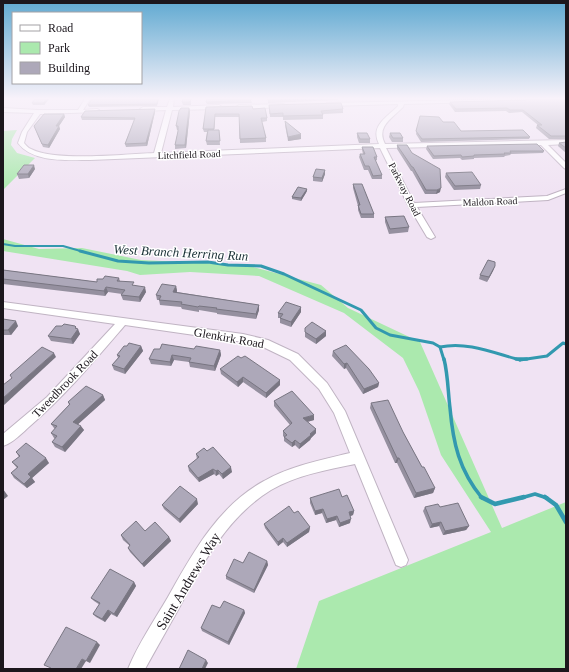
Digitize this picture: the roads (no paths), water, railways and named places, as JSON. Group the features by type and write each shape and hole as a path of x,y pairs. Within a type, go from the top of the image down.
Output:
{"street":[{"name":"Litchfield Road","path":"25,130 20,142 25,149 37,155 58,157 157,155 383,146 566,142"},
{"path":"157,155 163,130"},
{"name":"Parkway Road","path":"379,130 378,137 412,204 431,237"},
{"path":"543,143 566,168"},
{"name":"Maldon Road","path":"412,204 548,198 566,191"},
{"name":"Glenkirk Road","path":"3,304 243,338 264,343 294,357 323,386 339,411 401,560"},
{"name":"Tweedbrook Road","path":"3,441 47,405 122,322"},
{"name":"Saint Andrews Way","path":"136,669 206,546 222,524 243,503 266,486 287,477 314,468 359,457"}],"waterway":[{"name":"West Branch Herring Run","path":"3,244 15,246 63,246 84,252"},
{"name":"West Branch Herring Run","path":"80,251 118,261 149,263 208,262 228,265 261,266 284,274 361,310 376,328 390,335 433,343 440,347"},
{"path":"527,359 547,356 563,343 566,344"},
{"name":"West Branch Herring Run","path":"440,347 444,360"},
{"path":"440,347 470,347 517,359"},
{"name":"West Branch Herring Run","path":"444,359 451,421 458,456 474,488 481,497"},
{"path":"517,359 527,359"},
{"path":"517,359 527,359"},
{"name":"West Branch Herring Run","path":"521,498 535,494 546,498"},
{"name":"West Branch Herring Run","path":"481,497 495,504 524,497"},
{"name":"West Branch Herring Run","path":"546,498 556,505 566,522"}]}
